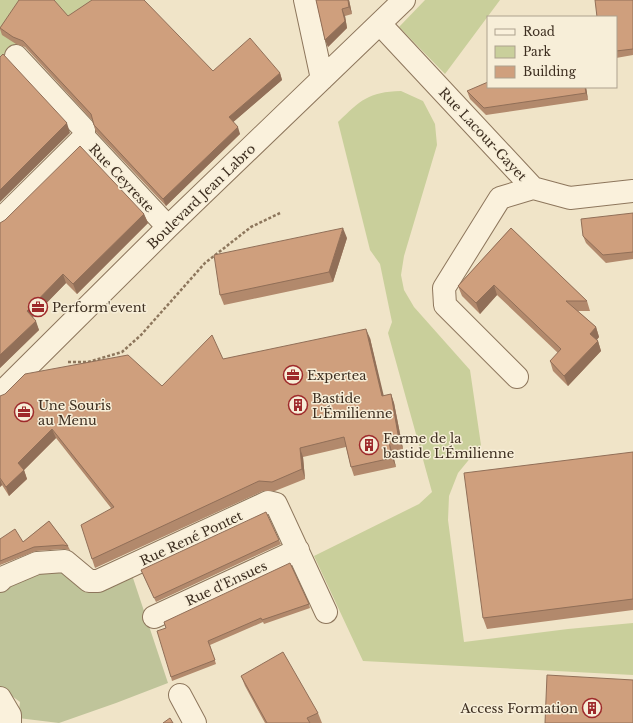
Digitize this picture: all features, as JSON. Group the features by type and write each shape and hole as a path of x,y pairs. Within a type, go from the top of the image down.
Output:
{"street":[{"path":"305,0 322,79"},
{"name":"Boulevard Jean Labro","path":"0,394 168,227 404,0"},
{"name":"Rue Lacour-Gayet","path":"380,24 533,188 570,198 633,191"},
{"name":"Rue Ceyreste","path":"16,56 84,129 84,138 168,227"},
{"path":"0,220 84,138"},
{"path":"517,377 445,305 444,288 500,198 533,188"},
{"name":"Rue René Pontet","path":"0,581 4,577 37,563 65,560 89,581 98,581 268,502 276,504 326,612"},
{"name":"Rue d'Ensues","path":"154,617 298,550"},
{"path":"180,695 195,723"},
{"path":"0,698 10,715 10,723"}],"path":[{"path":"32,363 88,362 122,352 141,334 205,263 251,227 280,213"}],"green space":[{"path":"0,0 104,0 66,27 45,10 0,71"},
{"path":"425,0 500,0 445,74 399,27"},
{"path":"401,91 423,101 435,124 437,145 404,256 401,275 404,290 414,307 470,370 481,445 458,473 449,496 448,520 464,642 568,629 633,623 633,675 363,661 314,556 419,504 432,492 388,333 392,322 380,264 370,250 338,122 359,103 373,95"},
{"path":"59,568 89,588 131,572 168,683 59,723 18,718 20,702 0,687 0,590 11,581"}],"building":[{"path":"19,0 54,0 68,16 92,0 144,0 213,71 250,38 280,73 229,117 238,127 163,199 94,125 91,114 23,41 13,37 0,28"},
{"path":"316,0 348,0 349,7 342,9 345,21 325,40"},
{"path":"595,0 633,0 633,49 617,51 617,16 597,16"},
{"path":"3,54 67,123 0,190 0,57"},
{"path":"487,82 487,88 585,88 586,93 484,108 467,91"},
{"path":"80,146 144,214 73,284 63,274 27,311 36,321 0,355 0,223 5,220"},
{"path":"633,213 633,252 603,255 583,236 581,219"},
{"path":"343,228 329,272 220,295 214,255"},
{"path":"511,228 587,301 566,301 596,327 590,334 598,341 564,376 550,361 561,349 494,285 476,303 458,286"},
{"path":"366,329 382,396 391,394 399,440 389,442 392,458 351,467 344,437 300,448 302,469 272,482 259,481 92,559 81,525 114,507 52,429 18,463 24,470 6,487 0,478 0,396 5,394 25,374 128,355 162,386 212,335 223,359"},
{"path":"633,452 633,599 483,618 464,473"},
{"path":"266,512 279,540 154,598 141,570"},
{"path":"49,521 68,546 34,547 0,561 0,539 15,529 23,542"},
{"path":"290,563 309,604 262,620 261,618 208,641 215,660 171,677 157,631 166,628 164,622"},
{"path":"283,652 318,713 307,718 310,723 267,723 241,676"},
{"name":"Access Formation","path":"547,675 633,680 633,723 545,723"},
{"path":"170,718 173,723 163,723"}],"place":[{"name":"Perform'event","path":"38,307"},
{"name":"Expertea","path":"293,375"},
{"name":"Bastide L'Émilienne","path":"298,405"},
{"name":"Une Souris au Menu","path":"24,412"},
{"name":"Ferme de la bastide L'Émilienne","path":"369,445"},
{"name":"Access Formation","path":"592,708"}]}
